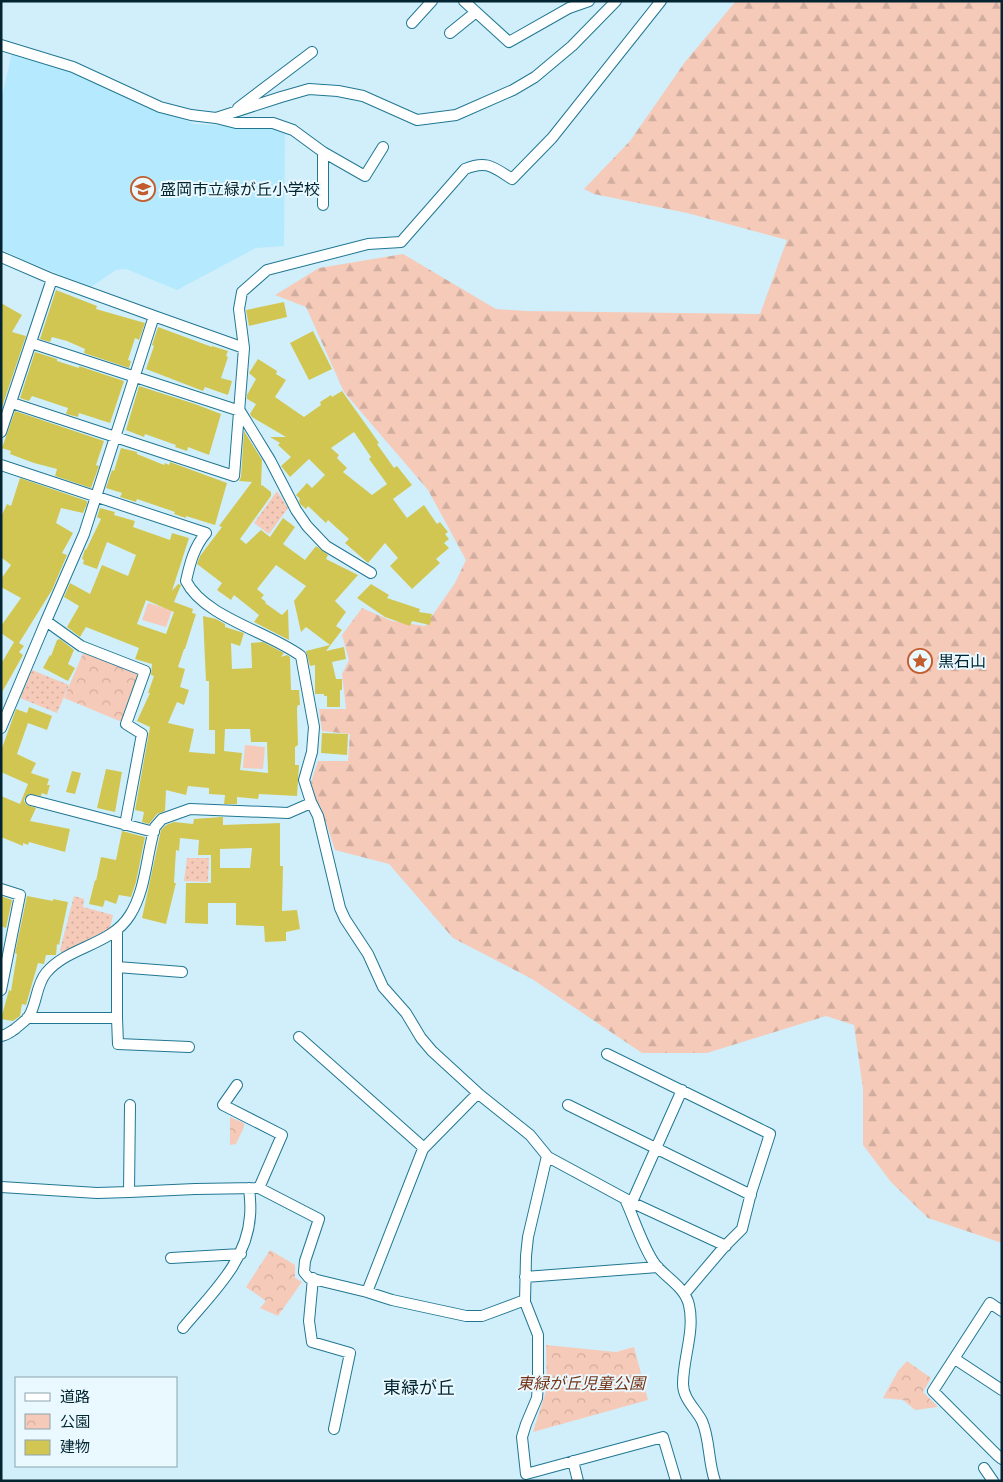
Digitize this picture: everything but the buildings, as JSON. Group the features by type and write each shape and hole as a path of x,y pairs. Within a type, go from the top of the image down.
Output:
{"street":[{"path":"412,23 432,1"},
{"path":"464,1 509,42 565,5 588,1"},
{"path":"216,118 281,96 310,89 338,91 363,96 416,120 456,115 513,90 535,77 572,46 616,1"},
{"path":"12,402 234,476 244,348 239,309 242,292 267,270 368,244 401,242 464,169 478,164 490,165 512,179 552,138 660,1"},
{"path":"450,33 476,12"},
{"path":"1,44 73,67 160,107 236,123 273,123 292,130 323,152 365,176 383,147"},
{"path":"229,114 312,52"},
{"path":"323,152 323,205"},
{"path":"1,256 52,279 244,348"},
{"path":"1,432 52,279"},
{"path":"1,728 84,534 136,377 154,316"},
{"path":"31,343 240,411 307,526 326,546 371,573"},
{"path":"1,465 206,533 200,540 191,559 186,581 189,588 204,603 301,656 314,728 312,752 304,780 311,803 318,816 340,908 368,954 383,987 406,1013 421,1038 432,1051 478,1093 530,1135 547,1156 628,1200 726,1246"},
{"path":"46,621 81,646 145,671 126,724 142,734 125,825"},
{"path":"31,800 154,832"},
{"path":"1,1036 6,1035 27,1018 46,973 63,958 117,931 129,916 137,902 155,827 162,819 190,809 288,813 311,803"},
{"path":"1,889 20,895 1,990"},
{"path":"117,931 118,1044 189,1047"},
{"path":"117,967 182,972"},
{"path":"27,1018 117,1018"},
{"path":"299,1037 424,1148"},
{"path":"607,1054 770,1134 742,1229 685,1293"},
{"path":"183,1328 231,1272 241,1254 246,1237 254,1188 282,1135 223,1105 236,1086"},
{"path":"682,1090 628,1200 649,1254 658,1267 685,1293 689,1304 691,1321 683,1386 685,1394 702,1422 715,1481"},
{"path":"367,1292 424,1148 478,1093"},
{"path":"128,1192 130,1105"},
{"path":"568,1105 751,1195"},
{"path":"547,1156 528,1237 525,1277 524,1300 538,1335 537,1398 522,1437 526,1474 663,1437 676,1481"},
{"path":"1,1187 97,1193 254,1188 320,1219 305,1261 304,1272 309,1278 392,1300 466,1316 482,1316 524,1300"},
{"path":"171,1258 241,1254"},
{"path":"525,1277 658,1267"},
{"path":"313,1278 310,1321 312,1342 350,1353 334,1430"},
{"path":"1002,1311 990,1303 933,1391 1002,1459"},
{"path":"955,1359 1002,1390"},
{"path":"574,1461 578,1481"},
{"path":"984,1468 994,1481"}],"shaded area":[{"name":"盛岡市立緑が丘小学校","path":"12,52 75,73 130,99 195,124 278,129 285,132 284,246 256,248 177,290 126,269 116,270 91,287 1,249 1,100"}],"green space":[{"path":"736,1 1002,1 1002,1243 928,1218 891,1182 863,1145 863,1089 854,1025 826,1016 707,1053 642,1053 532,979 453,938 389,864 335,850 321,808 315,798 311,782 318,761 348,761 350,734 322,731 319,709 346,709 342,674 349,660 342,635 362,608 392,621 425,626 455,583 466,560 428,490 344,392 306,307 275,295 319,268 403,254 496,309 760,314 787,240 687,213 594,194 584,189 630,141 685,62"},
{"path":"277,491 288,508 269,534 254,523"},
{"path":"148,603 172,610 166,627 142,620"},
{"path":"83,653 138,673 139,678 122,722 64,698"},
{"path":"32,670 69,685 57,713 20,698"},
{"path":"245,745 265,747 263,769 243,768"},
{"path":"187,858 209,858 208,882 184,881"},
{"path":"74,896 84,899 83,907 113,915 110,928 62,954 60,950"},
{"path":"230,1117 244,1123 244,1127 236,1144 230,1145"},
{"path":"270,1250 295,1265 295,1278 302,1282 278,1316 260,1308 266,1301 246,1287"},
{"name":"東緑が丘児童公園","path":"546,1345 616,1352 634,1347 648,1400 533,1432 547,1388"},
{"path":"907,1361 931,1378 923,1392 938,1407 915,1410 903,1400 883,1398 898,1371"}],"place":[{"name":"盛岡市立緑が丘小学校","path":"143,189"},
{"name":"黒石山","path":"920,661"}],"district":[{"name":"東緑が丘","path":"419,1388"}]}
